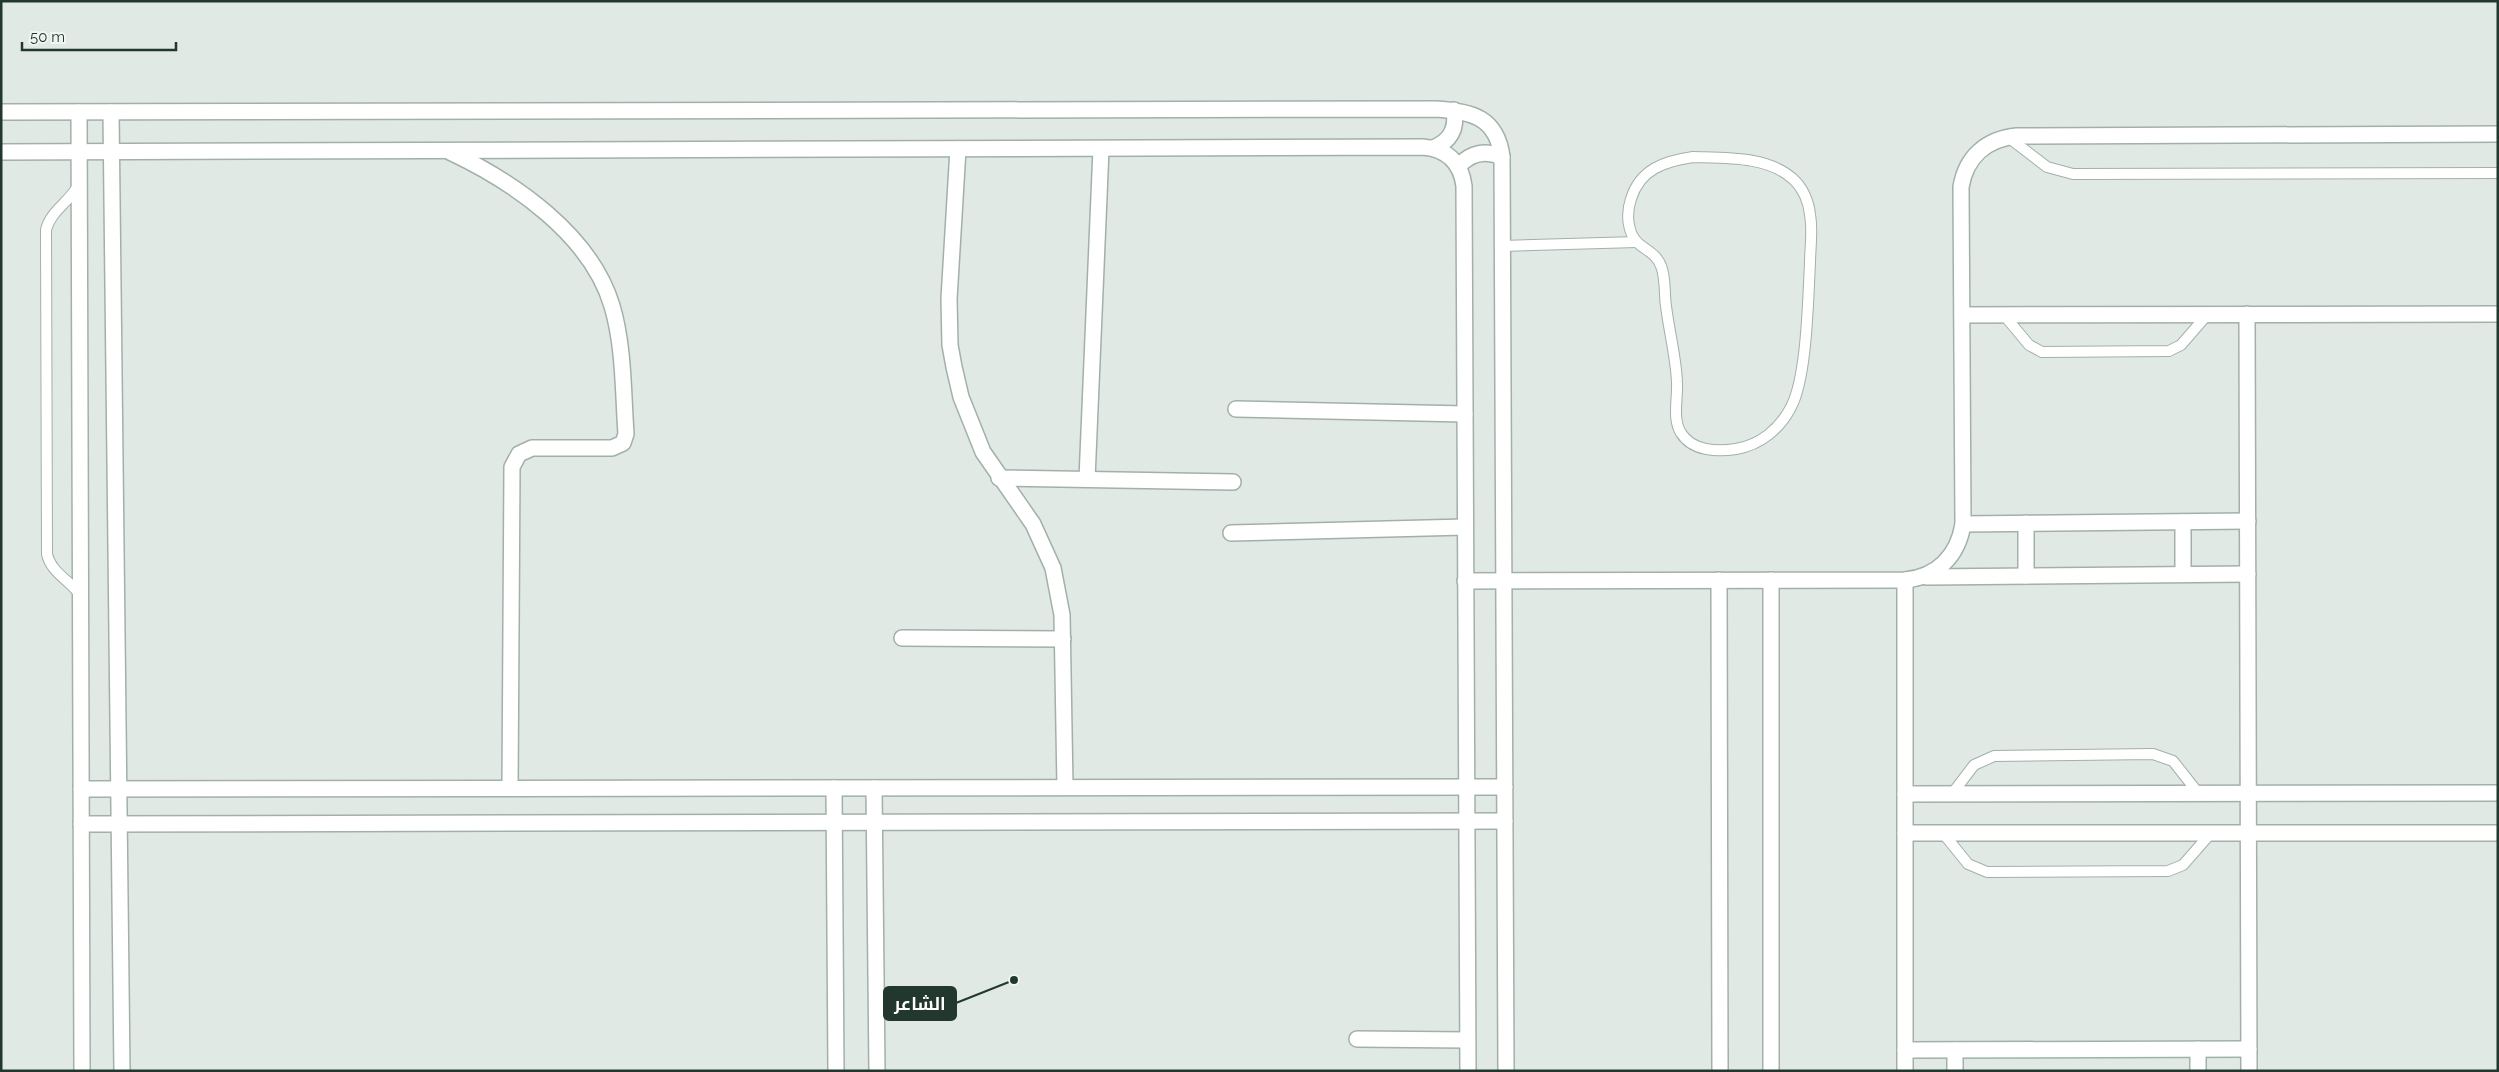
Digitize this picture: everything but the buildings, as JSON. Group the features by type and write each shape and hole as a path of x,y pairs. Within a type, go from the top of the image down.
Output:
{"street":[{"path":"1433,148 1447,140 1452,134 1456,118 1454,110"},
{"path":"1,112 1454,110 1468,112 1480,118 1490,127 1497,138 1502,158 1506,1071"},
{"path":"79,112 82,1071"},
{"path":"111,112 122,1071"},
{"path":"1922,577 1943,565 1951,556 1961,536 1963,524 1963,177 1966,167 1979,150 1997,140 2008,137 2498,134"},
{"path":"1,152 1433,148 1443,152 1458,166 1464,186 1468,1071"},
{"path":"958,149 949,300 950,345 960,397 971,425 983,452 999,478 1033,524 1044,546 1059,591 1063,638 1065,787"},
{"path":"1087,479 1101,149"},
{"path":"447,150 472,162 505,182 543,210 563,230 599,273 612,307 619,343 626,434 623,443 612,448 532,448 519,454 512,467 510,788"},
{"path":"1458,166 1464,160 1479,153 1487,153 1502,158"},
{"path":"2247,314 2249,1071"},
{"path":"1962,315 2498,314"},
{"path":"1236,409 1465,414"},
{"path":"999,478 1233,482"},
{"path":"1963,524 2248,521"},
{"path":"2183,522 2184,574"},
{"path":"2026,523 2026,576"},
{"path":"1231,533 1465,527"},
{"path":"1465,581 1905,580 1922,577 2248,574"},
{"path":"1719,580 1720,1071"},
{"path":"1770,580 1771,1071"},
{"path":"1905,580 1905,1071"},
{"path":"902,638 1063,638"},
{"path":"81,789 1505,787"},
{"path":"834,788 836,1071"},
{"path":"874,788 877,1071"},
{"path":"1905,794 2498,793"},
{"path":"81,824 1505,821"},
{"path":"1905,833 2498,832"},
{"path":"1357,1039 1468,1040"},
{"path":"2198,1049 2198,1071"},
{"path":"1905,1050 2249,1049"},
{"path":"1955,1050 1955,1071"}],"lane":[{"path":"2008,137 2047,167 2073,174 2498,173"},
{"path":"1502,246 1637,242 1652,252 1662,268 1676,373 1676,418 1681,434 1694,446 1722,450 1737,449 1764,439 1784,419 1793,404 1800,371 1807,316 1811,232 1811,216 1802,191 1794,180 1772,166 1709,157 1670,160 1654,168 1641,179 1630,200 1629,223 1631,234 1637,242"},
{"path":"79,183 68,201 50,219 46,230 47,554 55,571 70,582 80,595"},
{"path":"2004,315 2029,345 2050,353 2170,351 2181,345 2207,315"},
{"path":"1952,794 1974,765 1994,756 2154,754 2173,761 2199,794"},
{"path":"1943,833 1963,859 1973,868 1987,872 2176,869 2183,865 2211,833"}],"place":[{"name":"الشاعر","path":"1014,980"}]}
